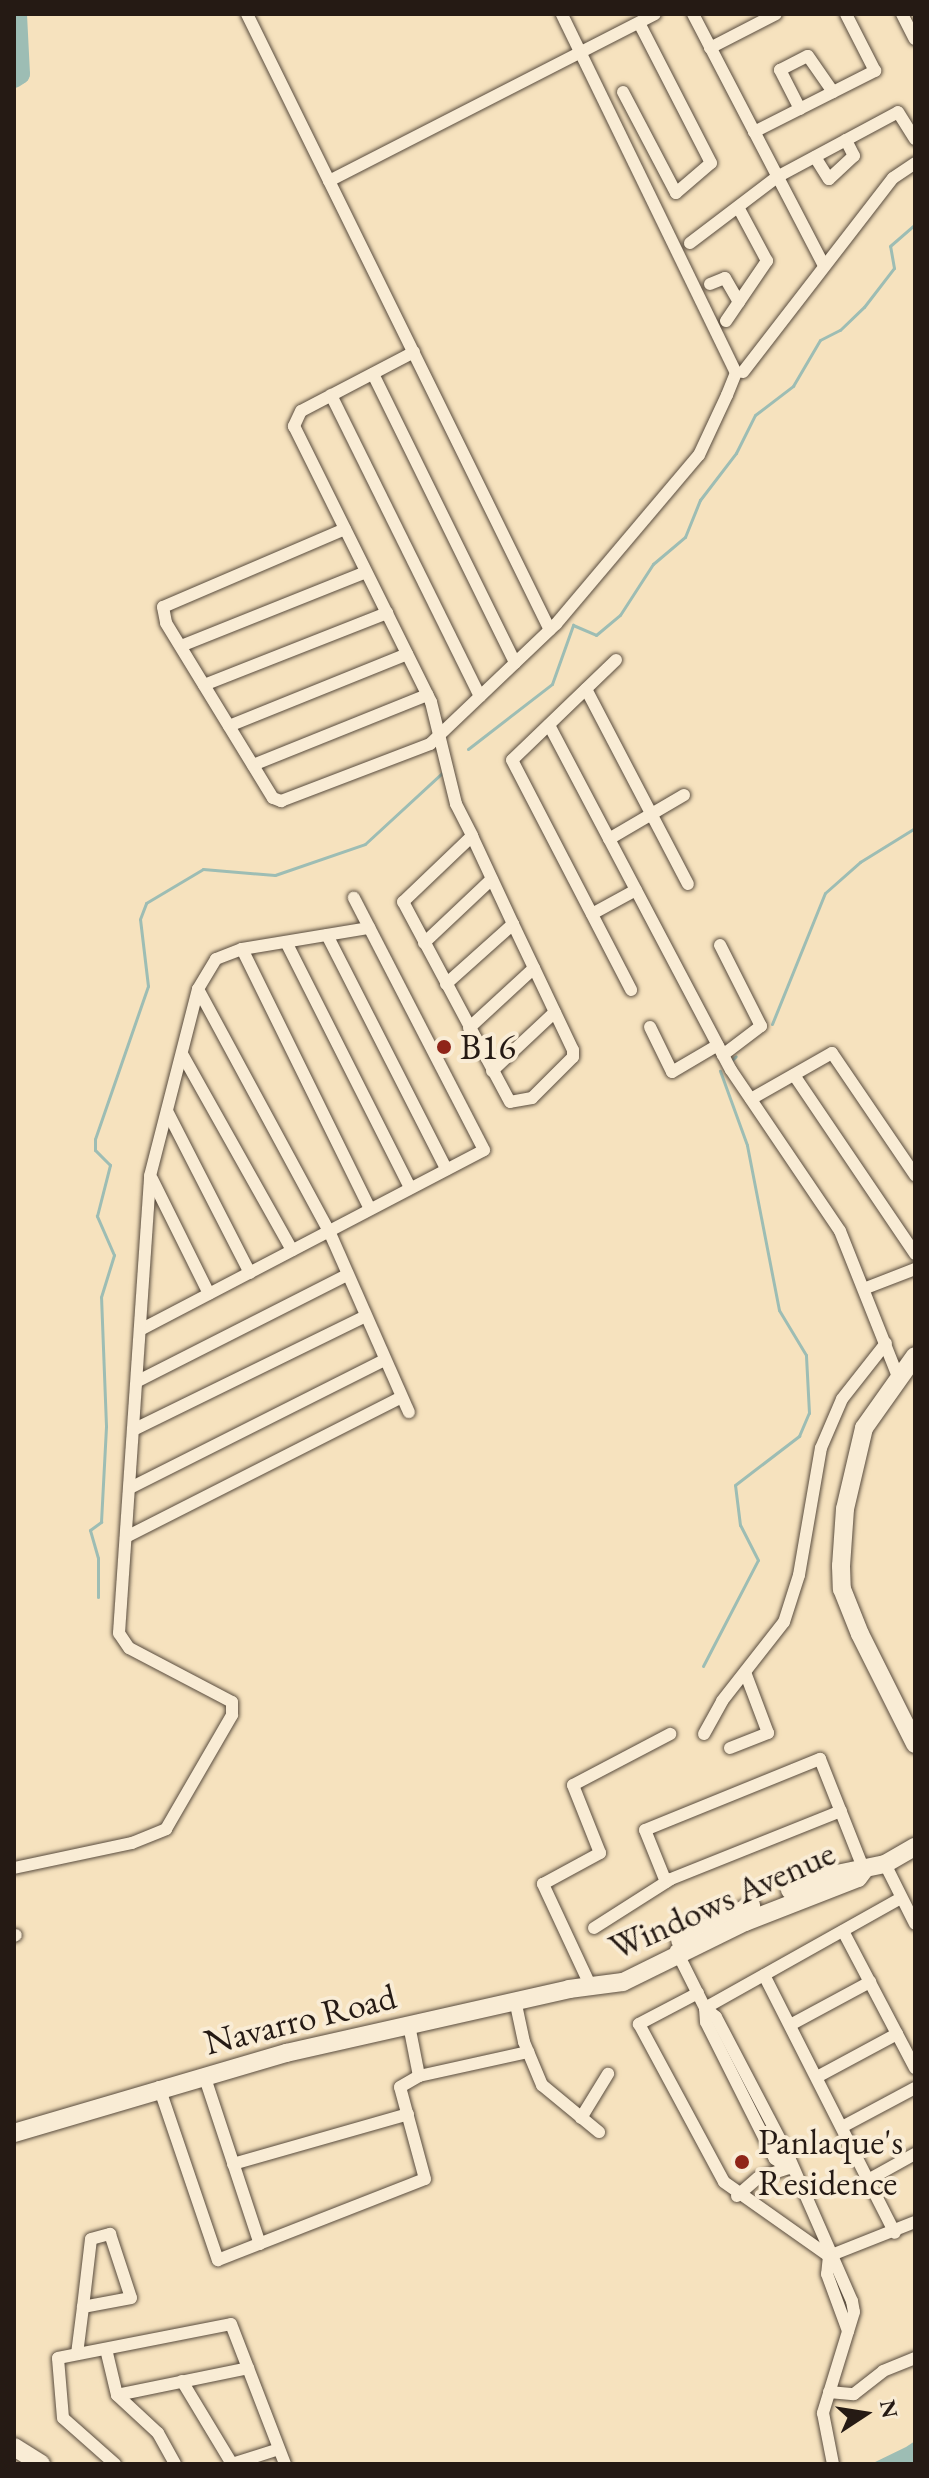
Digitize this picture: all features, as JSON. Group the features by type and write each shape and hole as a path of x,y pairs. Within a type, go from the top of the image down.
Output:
{"street":[{"path":"247,14 550,630"},
{"path":"562,14 676,193 711,163 639,23"},
{"path":"329,181 655,14"},
{"path":"693,14 824,266"},
{"path":"710,48 776,14"},
{"path":"754,132 875,71 846,14"},
{"path":"902,14 915,39"},
{"path":"800,109 780,70 808,56 833,92"},
{"path":"345,529 169,601 162,614 273,798 281,801 430,744 550,630 699,455 736,373 614,96"},
{"path":"690,243 777,177 898,112 915,139"},
{"path":"815,157 829,179 854,156 846,140"},
{"path":"743,372 893,178 915,163"},
{"path":"726,321 767,261 738,207"},
{"path":"710,284 725,278 739,302"},
{"path":"414,352 301,411 294,426 427,695 456,804 472,836 555,1012 573,1057 532,1098 510,1102 403,902 472,836"},
{"path":"373,374 515,663"},
{"path":"331,395 480,696"},
{"path":"181,646 366,572"},
{"path":"204,685 387,613"},
{"path":"229,726 407,654"},
{"path":"616,660 512,760 631,990"},
{"path":"586,689 688,884"},
{"path":"253,765 427,695"},
{"path":"549,725 721,1050 825,1206 866,1288 898,1377"},
{"path":"609,839 684,795"},
{"path":"424,943 492,879"},
{"path":"592,914 636,890"},
{"path":"140,1330 484,1150 354,898"},
{"path":"446,984 513,924"},
{"path":"14,1868 132,1843 166,1829 232,1715 232,1702 129,1648 119,1633 150,1176 198,989 216,959 242,949 369,928"},
{"path":"327,935 446,1169"},
{"path":"286,942 410,1188"},
{"path":"650,1027 672,1072 721,1050 761,1026 720,945"},
{"path":"242,949 370,1209"},
{"path":"469,1028 534,968"},
{"path":"198,989 329,1231 364,1317 409,1412"},
{"path":"492,1071 555,1012"},
{"path":"751,1099 832,1053 915,1175"},
{"path":"182,1054 292,1250"},
{"path":"794,1075 915,1254"},
{"path":"167,1111 250,1273"},
{"path":"150,1176 209,1294"},
{"path":"866,1288 915,1269"},
{"path":"138,1381 347,1275"},
{"path":"135,1429 364,1317"},
{"path":"704,1734 745,1672 784,1622 793,1599 813,1482 831,1423 842,1399 886,1343"},
{"path":"915,1356 864,1428 845,1509 841,1566 842,1589 860,1634 915,1744"},
{"path":"130,1488 384,1360"},
{"path":"126,1537 402,1397"},
{"path":"730,1748 768,1733 745,1672"},
{"path":"599,1986 543,1884 600,1853 573,1785 670,1734"},
{"path":"666,1882 645,1830 820,1759 864,1870 885,1864 915,1847"},
{"path":"594,1928 666,1882 841,1811"},
{"path":"885,1864 915,1924"},
{"name":"Windows Avenue","path":"599,1986 676,1948 858,1878 864,1870"},
{"path":"705,2008 901,1898"},
{"path":"843,1931 915,2068"},
{"path":"676,1948 705,2008 716,2017 787,2153 789,2168 852,2301 848,2331 823,2413 833,2464"},
{"path":"764,1975 792,2024 895,2233"},
{"path":"792,2024 870,1982"},
{"name":"Navarro Road","path":"14,2133 204,2075 515,2000 599,1986"},
{"path":"698,1993 639,2024 724,2182 737,2196 829,2256"},
{"path":"515,2000 528,2052 542,2085 599,2132"},
{"path":"409,2025 419,2076"},
{"path":"817,2077 897,2034"},
{"path":"159,2087 218,2260 425,2179 400,2086 419,2076 528,2052"},
{"path":"581,2118 608,2074"},
{"path":"204,2075 260,2244"},
{"path":"842,2127 915,2088"},
{"path":"233,2164 408,2114"},
{"path":"868,2180 915,2154"},
{"path":"737,2196 758,2178 789,2168"},
{"path":"829,2256 895,2233 915,2222"},
{"path":"77,2354 91,2239 110,2234 131,2298 83,2307"},
{"path":"115,2464 63,2418 58,2358 231,2324 285,2464"},
{"path":"106,2349 117,2395 158,2433 175,2464"},
{"path":"829,2392 854,2394 883,2371 915,2358"},
{"path":"117,2395 248,2368"},
{"path":"182,2381 232,2464 279,2449"},
{"path":"14,2447 41,2464"}],"water":[{"path":"915,2441 915,2464 871,2464 906,2447"}],"waterway":[{"path":"14,78 20,74 17,14"},
{"path":"468,749 552,684 573,625 596,635 620,615 653,564 685,537 700,500 736,453 755,415 793,386 820,340 840,330 864,307 894,268 890,246 915,224"},
{"path":"98,1597 98,1558 90,1530 101,1522 106,1426 101,1297 114,1255 97,1216 110,1165 95,1150 95,1139 148,986 140,919 146,903 203,869 275,875 365,844 442,773"},
{"path":"772,1024 825,893 860,862 915,828"},
{"path":"730,1062 736,1056"},
{"path":"703,1666 758,1560 740,1525 735,1485 799,1436 809,1413 806,1355 779,1310 747,1145 720,1071"}],"place":[{"name":"B16","path":"444,1047"},
{"name":"Panlaque's Residence","path":"742,2162"}]}
